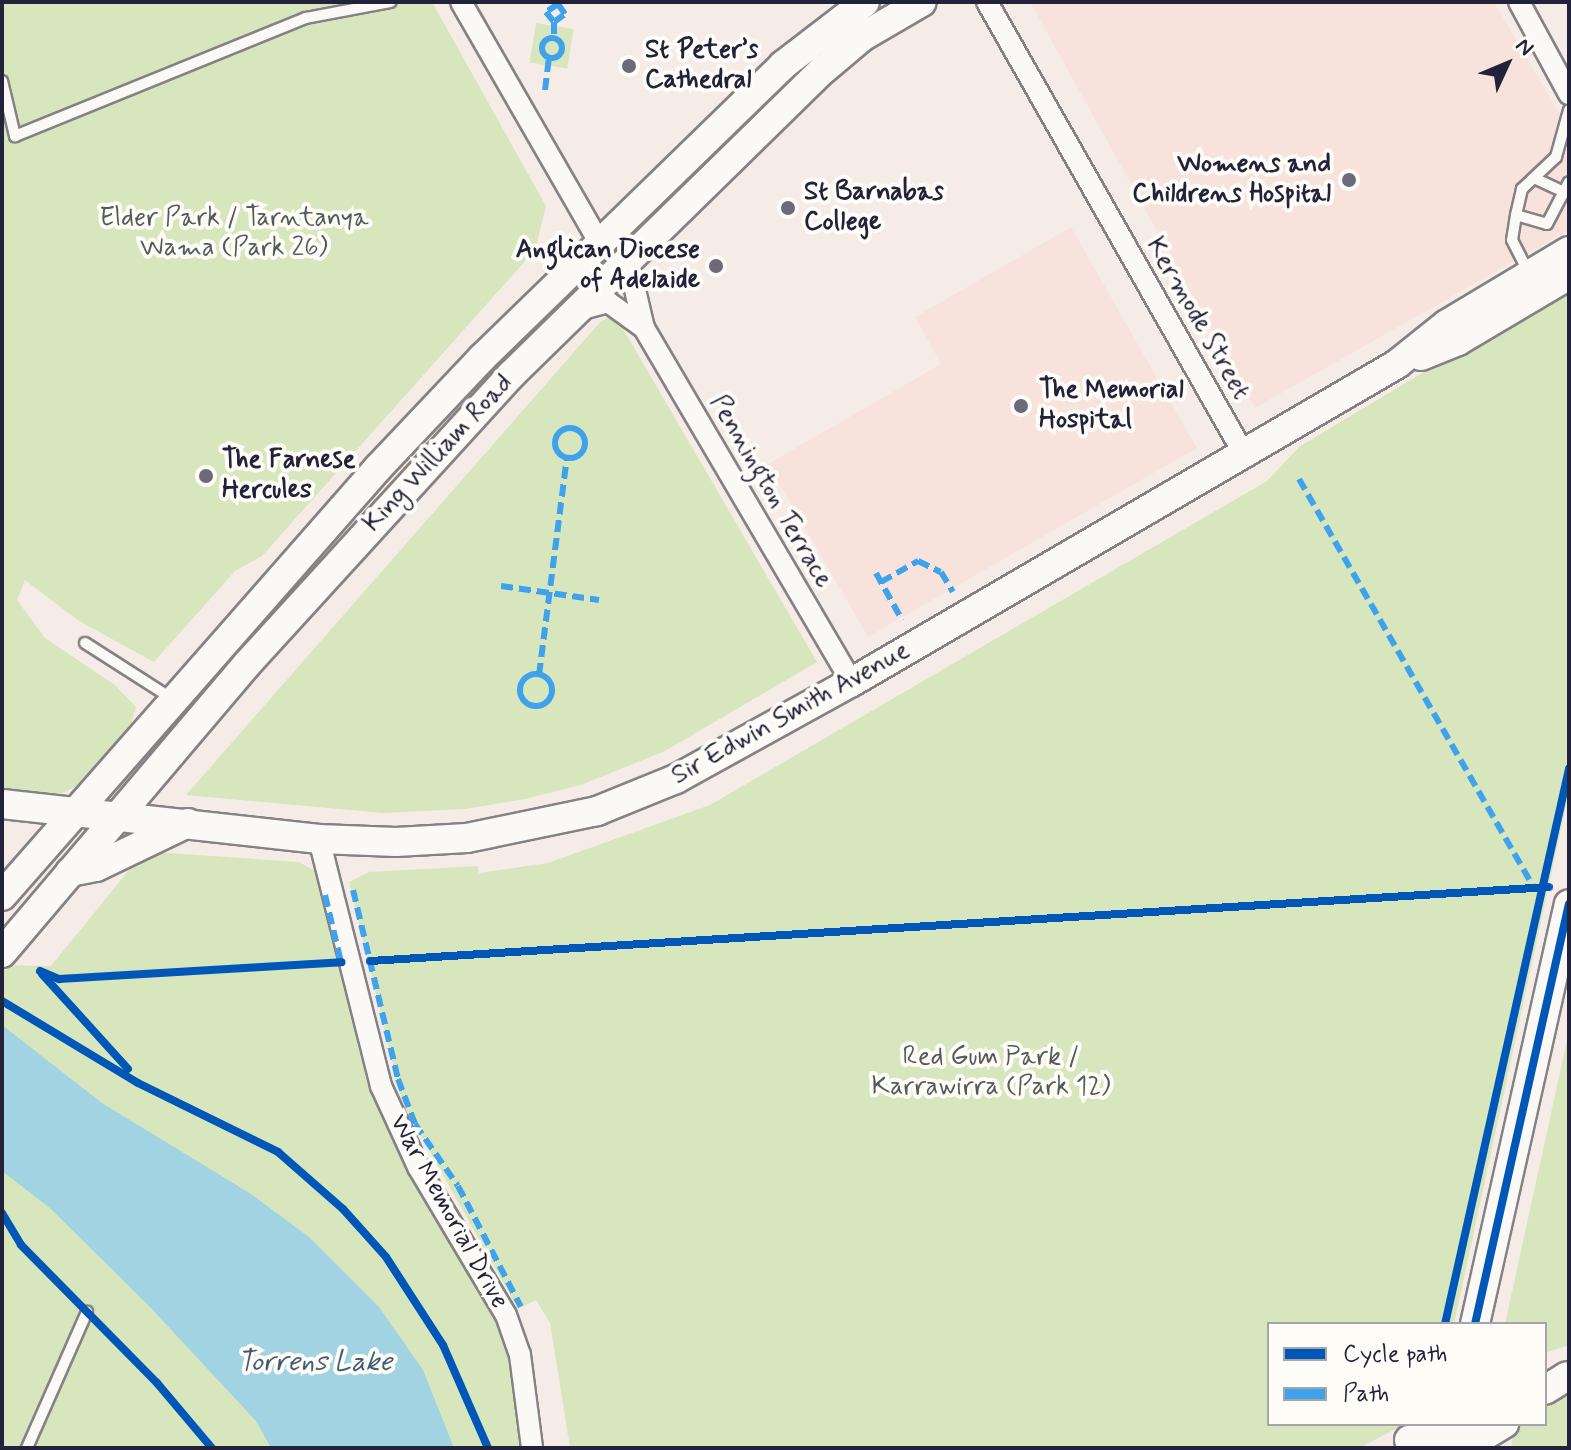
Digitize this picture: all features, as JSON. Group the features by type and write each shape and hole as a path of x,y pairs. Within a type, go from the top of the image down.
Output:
{"main road":[{"name":"King William Road","path":"2,896 378,468 599,242 783,65 865,2"},
{"name":"King William Road","path":"2,953 336,566 577,311 841,53 922,2"},
{"path":"577,311 600,270 599,242"},
{"name":"Sir Edwin Smith Avenue","path":"118,815 319,839 467,838 597,811 676,779 852,682 1397,364 1447,324 1569,251"},
{"name":"Sir Edwin Smith Avenue","path":"1397,364 1458,341 1569,275"},
{"path":"2,804 118,815"},
{"path":"70,872 96,867 188,823"},
{"path":"1479,1317 1569,904"},
{"path":"1409,1437 1489,1436 1502,1426"},
{"path":"1502,1448 1504,1426"}],"street":[{"path":"461,2 599,242"},
{"name":"Kermode Street","path":"987,2 1244,454"},
{"path":"1519,2 1569,94"},
{"name":"Pennington Terrace","path":"628,260 644,328 852,682"},
{"name":"Pennington Terrace","path":"577,311 603,302 644,328"},
{"name":"War Memorial Drive","path":"319,839 381,1086 418,1167 506,1315 520,1355 532,1448"}],"lane":[{"path":"2,81 15,136 306,18 391,2"},
{"path":"1529,274 1512,240 1522,189 1556,157 1569,110"},
{"path":"1516,215 1547,224 1568,188 1534,178"},
{"path":"85,643 173,699"},
{"path":"27,1448 87,1312"}],"shaded area":[{"name":"Womens and Childrens Hospital","path":"1030,2 1494,2 1569,130 1569,230 1255,408"},
{"name":"The Memorial Hospital","path":"1071,227 1197,448 868,637 768,464 941,364 915,317"}],"green space":[{"name":"Elder Park / Tarntanya Wama (Park 26)","path":"2,2 432,2 546,206 535,250 262,556 235,571 154,662 79,621 25,580 17,600 45,638 115,685 136,707 131,725 75,787 60,794 2,789"},
{"path":"536,23 574,29 567,68 530,63"},
{"name":"Red Gum Park / Karrawirra (Park 12)","path":"1569,285 1569,792 1454,1322 1267,1322 1267,1426 1401,1426 1359,1448 570,1448 550,1323 536,1300 518,1309 402,1102 349,882 369,872 477,866 479,873 548,863 710,805 1267,481 1299,447"},
{"path":"615,315 817,662 665,751 581,785 525,799 466,809 383,813 186,795 601,321"},
{"path":"153,852 299,862 318,873 369,1069 497,1317 509,1351 525,1448 2,1448 2,965 51,966 137,860"},
{"path":"1569,1031 1569,1345 1547,1352 1547,1322 1505,1322"},
{"path":"1569,1386 1569,1448 1511,1448 1515,1426 1547,1426 1547,1398"}],"water":[{"name":"Torrens Lake","path":"2,1025 102,1103 251,1194 309,1237 379,1307 423,1370 454,1448 271,1448 256,1421 150,1307 51,1209 2,1171"}],"marked path":[{"path":"554,22 565,14 558,4 546,12 554,22 554,38"},
{"path":"548,38 556,38 562,48 556,58 548,58 542,52 542,44 548,38"},
{"path":"545,90 549,58"},
{"path":"570,428 580,433 585,443 580,453 570,458 560,453 555,443 560,433 570,428"},
{"path":"539,675 567,457"},
{"path":"1299,479 1534,888"},
{"path":"881,582 918,561 941,572 953,592"},
{"path":"876,573 902,620"},
{"path":"501,586 599,600"},
{"path":"536,674 547,679 552,690 547,701 536,706 525,701 520,690 525,679 536,674"},
{"path":"353,890 398,1079 415,1124 458,1186 521,1307"},
{"path":"325,895 341,962"}],"cycle path":[{"path":"1445,1322 1569,769"},
{"path":"370,961 1549,887"},
{"path":"1475,1322 1569,904"},
{"path":"40,971 59,979 341,962"},
{"path":"42,974 128,1069"},
{"path":"2,1001 138,1083 278,1152 343,1209 386,1257 443,1345 488,1448"},
{"path":"2,1213 21,1245 157,1383 212,1448"}],"place":[{"name":"St Peter’s Cathedral","path":"629,66"},
{"name":"Womens and Childrens Hospital","path":"1349,180"},
{"name":"St Barnabas College","path":"788,208"},
{"name":"Anglican Diocese of Adelaide","path":"716,266"},
{"name":"The Memorial Hospital","path":"1021,406"},
{"name":"The Farnese Hercules","path":"206,476"}]}
